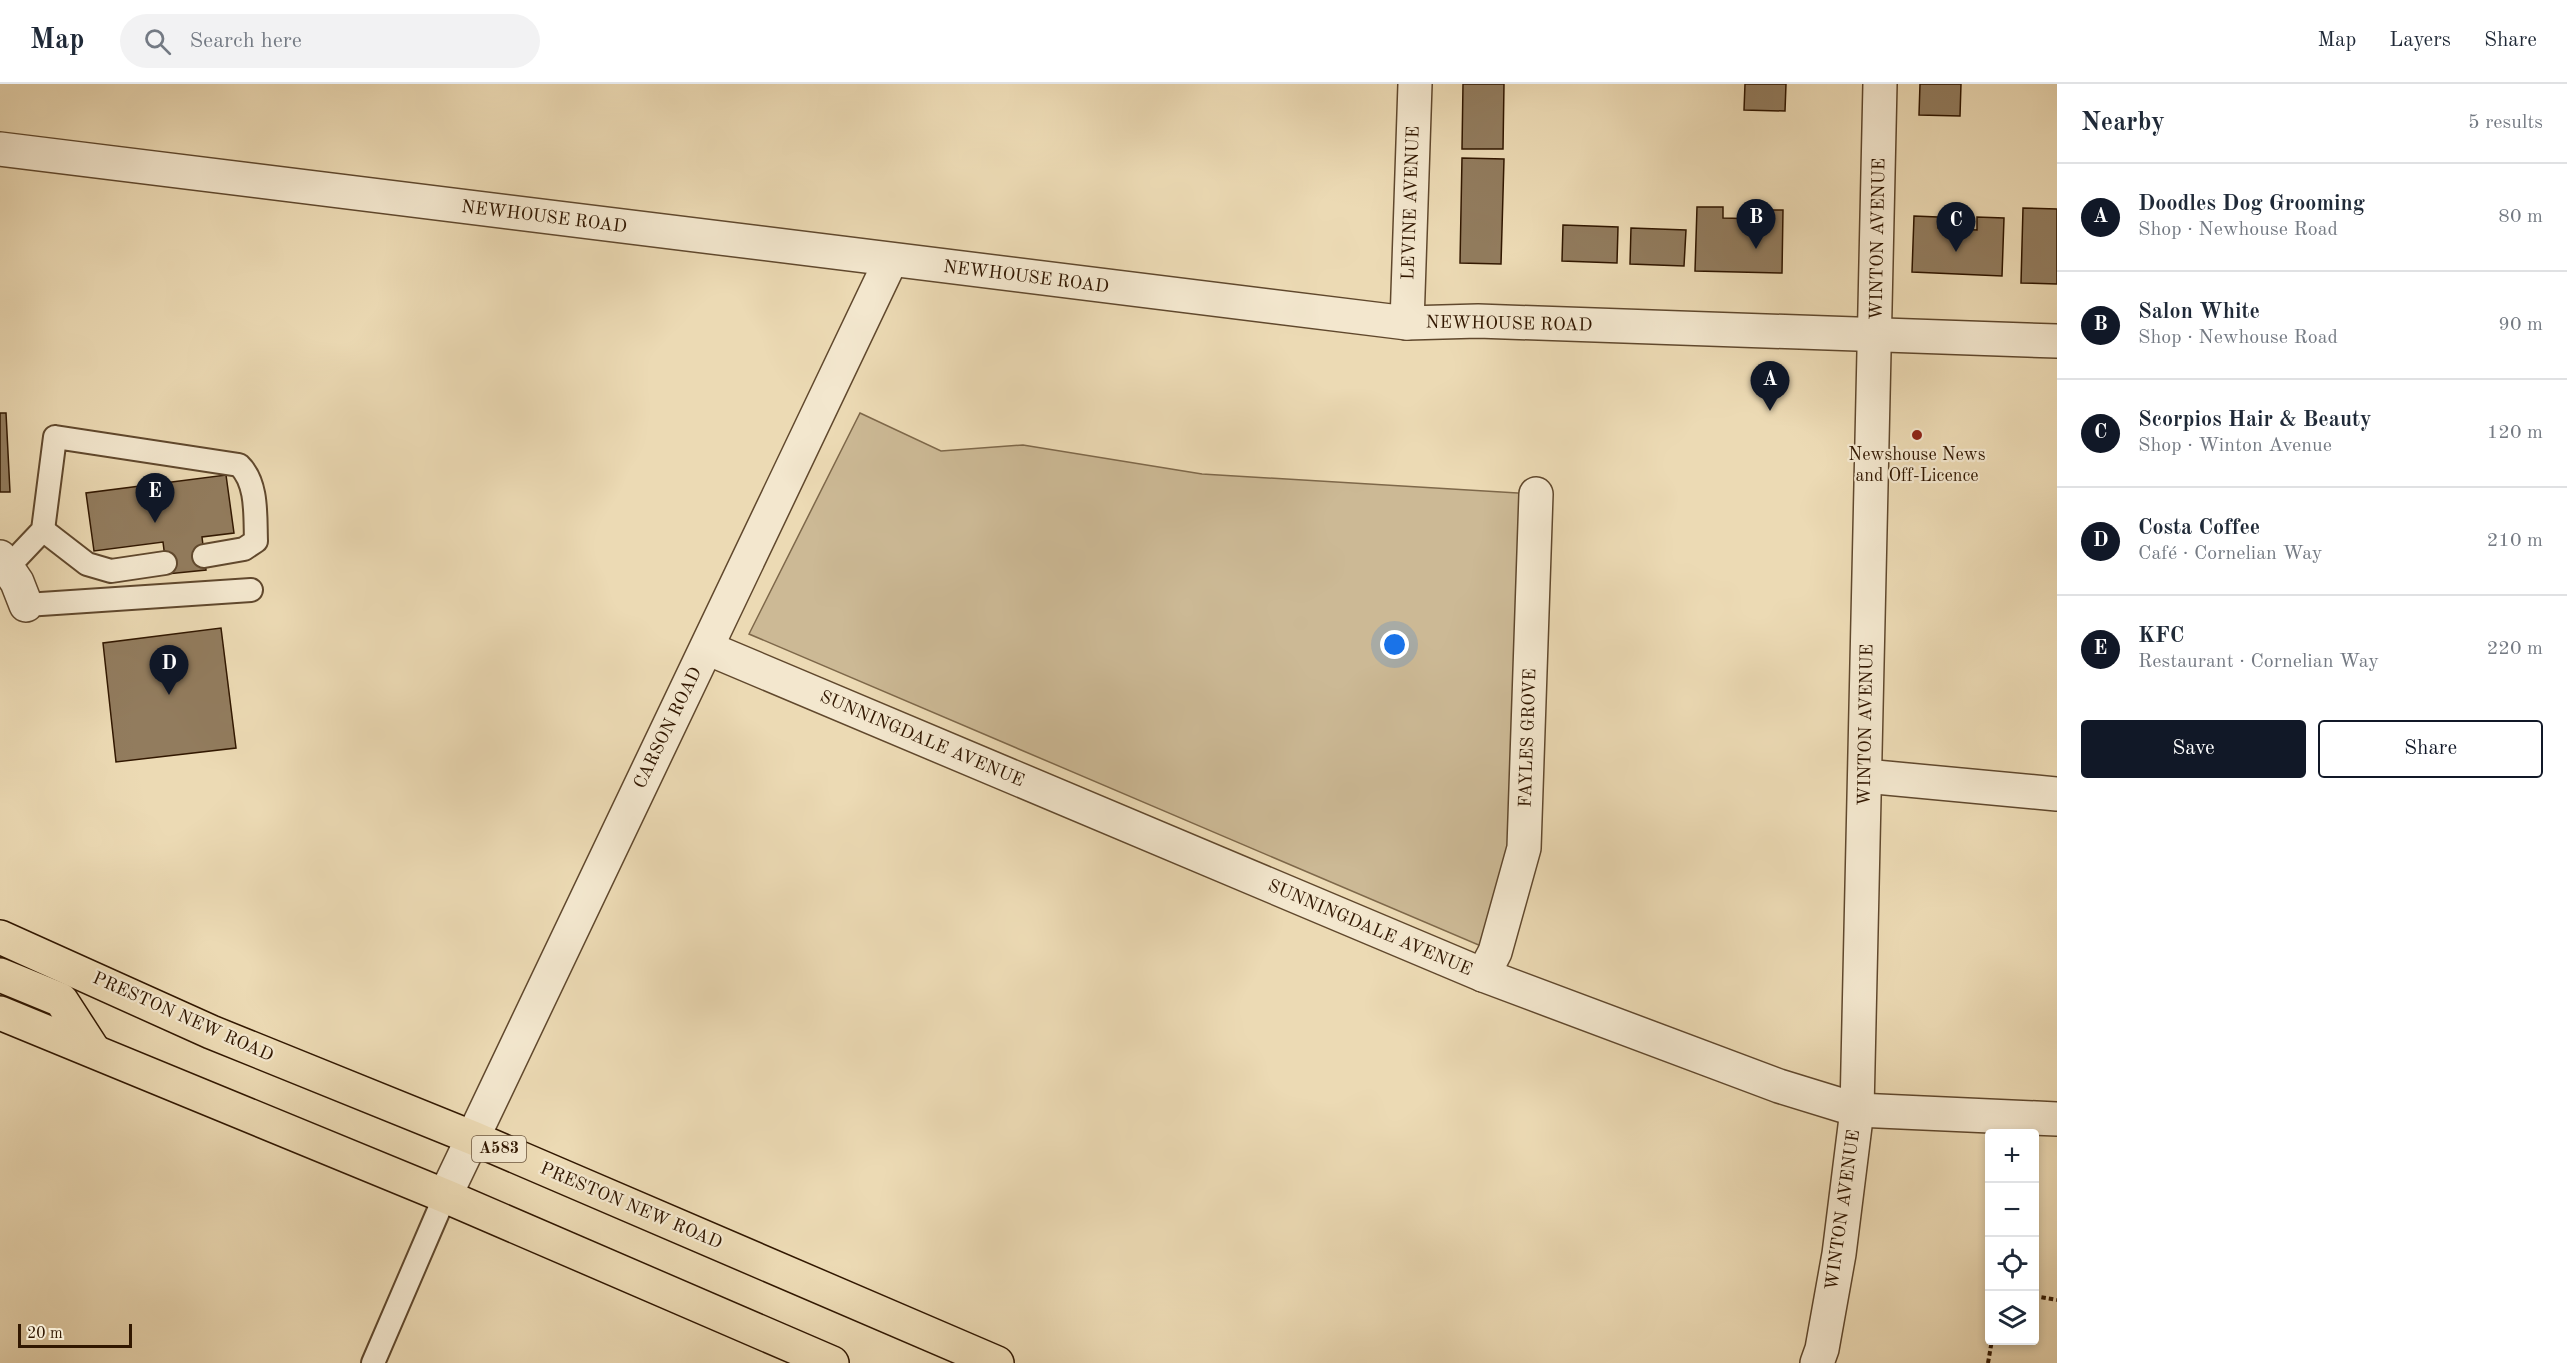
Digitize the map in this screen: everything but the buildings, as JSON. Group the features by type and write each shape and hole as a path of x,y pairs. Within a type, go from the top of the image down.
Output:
{"highway":[{"name":"PRESTON NEW ROAD","path":"0,937 210,1032 473,1138 997,1363"},
{"path":"0,975 62,1000 94,1051"},
{"path":"0,1013 445,1196 832,1363"}],"street":[{"name":"LEVINE AVENUE","path":"1407,323 1415,84"},
{"name":"WINTON AVENUE","path":"1817,1363 1822,1349 1839,1254 1857,1110 1880,84"},
{"name":"NEWHOUSE ROAD","path":"0,148 891,261 1407,323 1478,321 2057,341"},
{"name":"CARSON ROAD","path":"445,1196 891,261"},
{"name":"FAYLES GROVE","path":"1483,975 1495,952 1524,848 1536,494"},
{"path":"4,562 17,582 26,605"},
{"name":"SUNNINGDALE AVENUE","path":"707,648 1483,975 1779,1086 1857,1110 2057,1119"},
{"path":"1864,776 2057,794"}],"lane":[{"path":"4,562 43,530 55,437 239,465 249,474 255,508 256,541 244,549 204,556"},
{"path":"43,530 87,564 111,571 165,563"},
{"path":"26,605 251,590"},
{"path":"373,1363 445,1196"}],"path":[{"path":"2039,1297 2057,1300"},
{"path":"1988,1363 1991,1345"}],"shaded area":[{"path":"860,413 941,451 1023,445 1202,474 1536,494 1524,848 1495,952 749,634"}],"place":[{"name":"Salon White","path":"1756,249"},
{"name":"Scorpios Hair & Beauty","path":"1956,252"},
{"name":"Doodles Dog Grooming","path":"1770,411"},
{"name":"Newshouse News and Off-Licence","path":"1917,435"},
{"name":"KFC","path":"155,523"},
{"name":"Costa Coffee","path":"169,695"}]}
